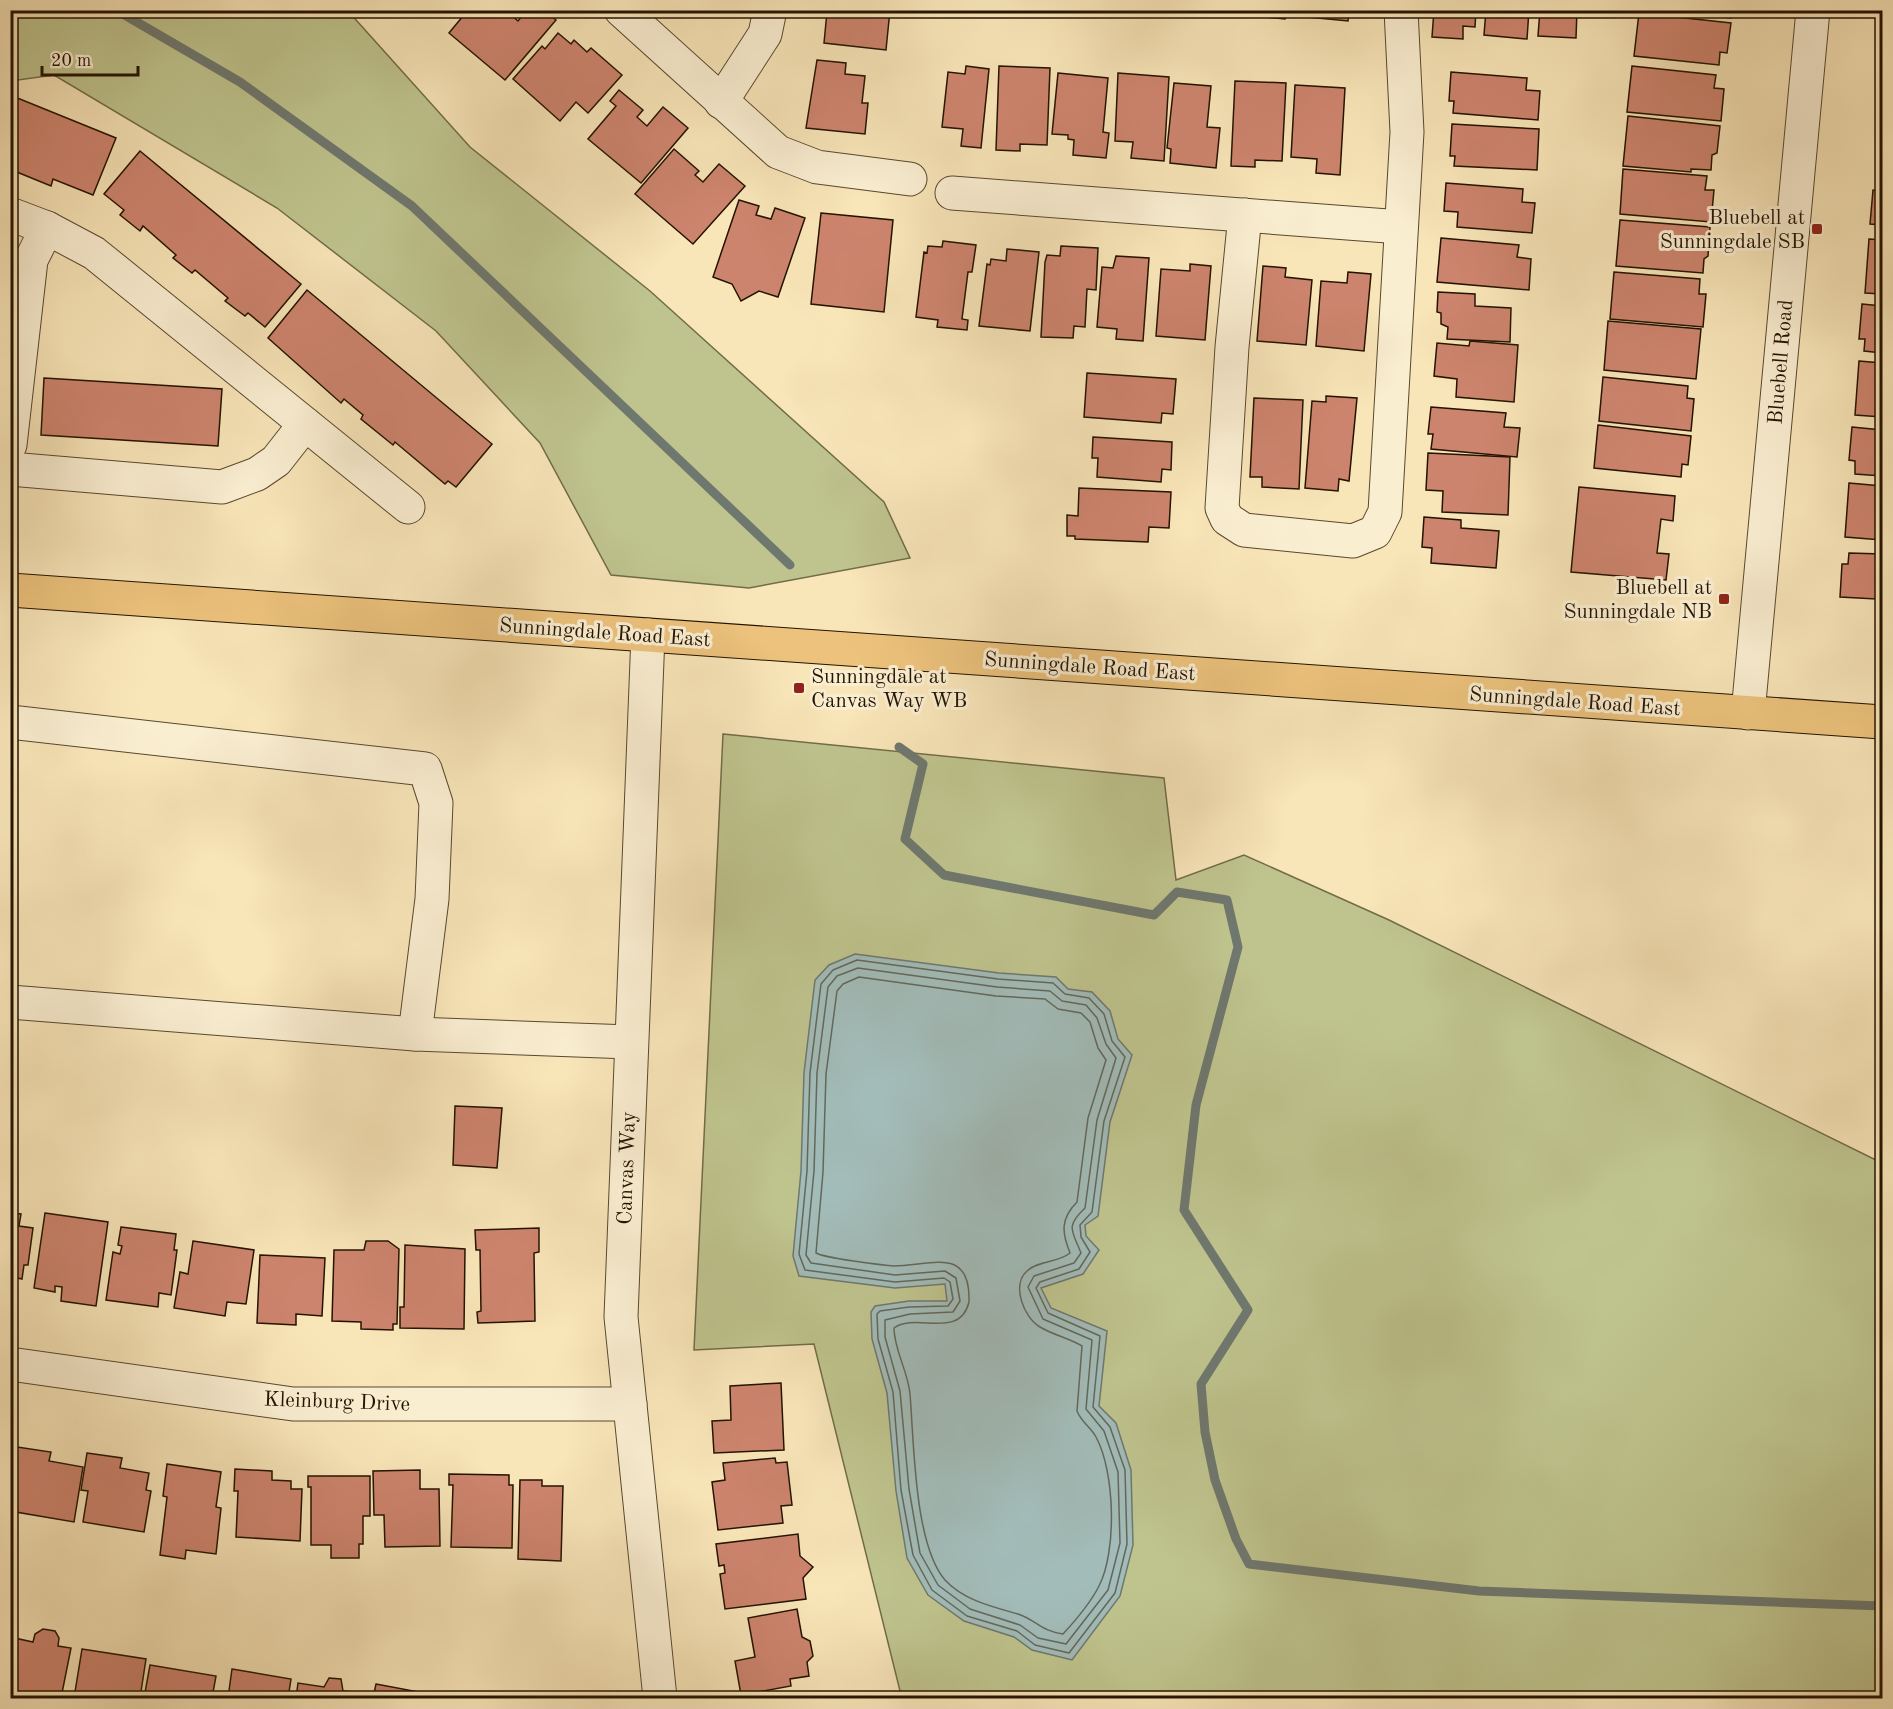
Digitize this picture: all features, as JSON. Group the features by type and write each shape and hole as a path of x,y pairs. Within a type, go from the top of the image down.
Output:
{"main road":[{"name":"Sunningdale Road East","path":"10,590 1882,722"}],"street":[{"path":"621,10 778,152 817,167 910,179"},
{"path":"721,102 765,34 770,10"},
{"path":"1245,216 1232,347 1222,508 1227,519 1244,530 1353,541 1375,532 1385,512 1407,132 1401,10"},
{"name":"Bluebell Road","path":"1748,713 1813,10"},
{"path":"952,193 1401,227"},
{"path":"10,214 47,228 94,253 408,507"},
{"path":"10,445 31,260 47,228"},
{"path":"10,469 222,487 257,474 276,461 305,424"},
{"name":"Canvas Way","path":"648,635 630,1042 621,1317 660,1698"},
{"path":"10,722 425,769 435,803 432,899 415,1034"},
{"path":"10,1002 415,1034 630,1042"},
{"name":"Kleinburg Drive","path":"10,1364 293,1404 630,1404"}],"green space":[{"path":"10,11 348,11 470,147 650,291 884,502 910,558 749,588 611,575 540,443 436,331 277,208 54,75 11,81"},
{"path":"723,734 1164,778 1176,880 1244,855 1389,920 1882,1163 1882,1698 926,1698 900,1691 814,1344 694,1350"}],"water":[{"path":"855,954 999,973 1056,977 1068,989 1092,992 1110,1011 1118,1039 1132,1055 1110,1122 1098,1216 1085,1225 1086,1236 1099,1250 1083,1274 1041,1288 1051,1308 1107,1331 1099,1406 1116,1423 1131,1470 1133,1545 1120,1596 1072,1660 1032,1650 1014,1637 964,1621 928,1595 907,1558 896,1491 887,1393 872,1339 871,1312 875,1306 909,1301 947,1301 945,1284 895,1288 799,1276 793,1256 801,1171 804,1073 815,980 829,965"}],"building":[{"path":"468,10 511,10 509,13 518,21 527,10 545,10 556,20 505,80 449,33"},
{"path":"822,10 890,10 886,50 824,43 827,12"},
{"path":"957,10 1003,10 1003,16 957,13"},
{"path":"1234,10 1286,10 1285,19 1234,14"},
{"path":"1297,10 1349,10 1348,21 1297,16"},
{"path":"1434,10 1476,10 1475,27 1463,26 1463,39 1432,37"},
{"path":"1486,10 1529,10 1527,39 1484,35"},
{"path":"1540,10 1577,10 1576,38 1538,36"},
{"path":"1657,10 1732,10 1731,18"},
{"path":"1639,13 1731,23 1727,53 1720,52 1719,65 1634,56"},
{"path":"558,33 571,44 574,40 587,52 591,48 622,75 588,113 576,102 560,121 513,79 542,46 545,49"},
{"path":"817,60 846,63 845,74 865,76 862,103 868,103 865,134 806,128"},
{"path":"966,66 989,69 981,148 961,146 963,129 942,127 948,72 965,74"},
{"path":"999,66 1050,68 1047,145 1020,144 1020,151 996,150"},
{"path":"1632,66 1716,75 1714,88 1724,89 1721,121 1627,112"},
{"path":"1451,72 1527,78 1526,90 1540,91 1538,120 1453,113 1454,101 1449,101"},
{"path":"1058,73 1108,78 1103,132 1109,133 1106,158 1073,155 1074,140 1068,139 1068,135 1052,134"},
{"path":"1118,73 1169,77 1164,161 1131,158 1133,142 1115,141"},
{"path":"1235,81 1286,83 1282,161 1255,160 1255,167 1231,166"},
{"path":"1174,83 1211,86 1207,127 1220,128 1216,168 1170,163 1171,149 1167,148"},
{"path":"1295,85 1345,88 1340,175 1316,173 1317,159 1291,157"},
{"path":"619,90 643,110 637,117 647,126 663,107 688,128 641,183 588,139 616,106 610,101"},
{"path":"10,95 116,138 93,195 53,179 51,186 12,170 15,164 10,162"},
{"path":"1628,116 1720,126 1717,153 1712,155 1711,170 1691,169 1691,172 1623,166"},
{"path":"1879,123 1882,123 1882,156 1876,156"},
{"path":"1452,124 1539,129 1537,170 1454,166 1455,156 1450,156"},
{"path":"674,149 699,171 695,175 703,182 719,164 745,186 693,244 635,194"},
{"path":"140,151 301,284 265,327 248,313 245,316 225,301 228,298 195,270 192,273 173,258 176,255 143,226 140,231 120,215 124,210 104,194"},
{"path":"1623,169 1707,176 1705,190 1714,190 1711,222 1620,214"},
{"path":"1880,181 1882,181 1882,225 1870,224 1873,190 1879,191"},
{"path":"1446,183 1523,189 1522,202 1535,203 1532,233 1457,227 1458,212 1444,211"},
{"path":"739,200 759,206 756,215 771,219 775,208 805,218 778,297 759,291 741,301 732,284 713,277"},
{"path":"821,213 893,220 884,312 811,304"},
{"path":"1620,220 1710,227 1708,256 1704,259 1703,273 1616,266"},
{"path":"1441,238 1519,245 1517,257 1531,259 1529,290 1437,282"},
{"path":"1869,239 1882,240 1882,294 1865,293"},
{"path":"943,241 976,245 972,272 968,272 962,319 968,320 967,330 937,327 938,320 916,317 924,252 927,253 928,246 942,247"},
{"path":"1061,246 1098,248 1096,290 1087,289 1085,327 1074,326 1073,338 1041,337 1045,262 1047,255 1060,256"},
{"path":"1007,249 1039,252 1030,331 979,326 987,264 990,265 991,259 1006,261"},
{"path":"1116,256 1149,258 1143,341 1116,339 1117,329 1097,327 1102,267 1113,268"},
{"path":"1190,264 1211,266 1205,340 1156,336 1161,269 1190,271"},
{"path":"1263,266 1286,268 1285,277 1312,280 1306,345 1257,341"},
{"path":"1348,272 1371,274 1364,351 1316,346 1321,281 1347,283"},
{"path":"1614,272 1700,279 1699,294 1706,294 1703,327 1610,319"},
{"path":"307,290 492,444 456,487 448,481 445,484 395,442 393,445 361,419 363,415 344,399 341,403 268,338"},
{"path":"1438,292 1475,294 1475,306 1511,308 1510,342 1447,339 1448,327 1441,324 1441,313 1437,312"},
{"path":"1862,304 1882,306 1882,353 1864,351 1865,339 1859,339"},
{"path":"1608,321 1701,329 1696,379 1604,370"},
{"path":"1470,341 1518,345 1514,402 1456,397 1457,379 1434,376 1437,343 1469,346"},
{"path":"1859,361 1882,363 1882,417 1855,415"},
{"path":"1087,373 1176,379 1173,414 1162,413 1161,423 1084,417"},
{"path":"1603,377 1688,386 1687,398 1694,399 1691,431 1599,421"},
{"path":"44,378 222,389 218,446 41,435"},
{"path":"1326,396 1357,398 1349,481 1339,479 1338,491 1305,488 1312,401 1326,402"},
{"path":"1254,398 1303,400 1299,489 1262,487 1262,477 1250,477"},
{"path":"1431,407 1506,413 1504,427 1520,428 1517,457 1431,449 1433,434 1428,434"},
{"path":"1598,425 1691,436 1688,465 1682,464 1681,477 1594,468"},
{"path":"1852,427 1882,430 1882,476 1855,474 1855,461 1849,460"},
{"path":"1093,437 1172,442 1171,470 1162,469 1161,482 1097,477 1098,458 1092,458"},
{"path":"1428,453 1510,457 1508,515 1442,512 1443,491 1426,490"},
{"path":"1849,483 1882,486 1882,540 1845,537"},
{"path":"1579,487 1675,496 1673,521 1661,519 1657,553 1669,554 1666,580 1571,572"},
{"path":"1079,488 1171,492 1169,528 1149,527 1148,542 1075,539 1075,536 1067,536 1067,515 1078,516"},
{"path":"1424,517 1461,520 1461,528 1499,531 1496,568 1431,563 1432,548 1422,547"},
{"path":"1849,553 1882,554 1882,592 1876,592 1876,599 1840,597 1842,564 1848,564"},
{"path":"455,1106 502,1108 497,1168 453,1165"},
{"path":"10,1213 21,1214 19,1226 33,1228 28,1265 24,1265 22,1279 13,1277 11,1289"},
{"path":"45,1213 108,1222 96,1306 61,1301 62,1287 55,1286 55,1292 34,1288"},
{"path":"121,1227 176,1234 174,1250 177,1250 171,1295 159,1293 158,1307 106,1300 113,1252 120,1254 122,1246 118,1245"},
{"path":"539,1228 539,1252 534,1253 535,1321 478,1323 477,1312 481,1311 480,1250 476,1250 475,1230"},
{"path":"193,1241 254,1250 246,1304 227,1302 225,1316 174,1308 180,1272 188,1274"},
{"path":"366,1241 388,1241 399,1249 397,1324 393,1324 393,1330 361,1329 361,1322 332,1321 334,1250 364,1250"},
{"path":"405,1245 465,1249 464,1329 400,1328 400,1307 404,1307"},
{"path":"260,1255 325,1258 322,1316 296,1314 296,1325 257,1323"},
{"path":"781,1383 784,1450 714,1453 712,1421 731,1420 730,1386"},
{"path":"17,1447 51,1452 49,1461 83,1467 74,1522 10,1511 10,1489"},
{"path":"87,1453 122,1458 120,1468 149,1473 146,1490 151,1491 144,1532 83,1522 88,1491 81,1490"},
{"path":"775,1458 776,1463 787,1462 792,1505 781,1506 783,1523 718,1530 712,1482 725,1480 723,1463"},
{"path":"167,1464 221,1472 216,1507 221,1508 216,1554 186,1550 185,1559 160,1555 167,1497 163,1496"},
{"path":"235,1469 272,1471 272,1480 291,1481 291,1489 302,1489 300,1541 236,1537 238,1491 234,1491"},
{"path":"420,1470 420,1489 439,1489 440,1546 385,1547 384,1515 374,1515 373,1471"},
{"path":"449,1474 509,1475 509,1485 513,1485 512,1548 451,1547 453,1485 449,1485"},
{"path":"308,1476 370,1476 370,1516 363,1516 363,1544 359,1544 359,1558 331,1558 331,1545 311,1545 311,1487 308,1487"},
{"path":"520,1480 542,1480 542,1486 563,1486 561,1561 518,1559"},
{"path":"798,1534 800,1556 813,1567 803,1578 806,1599 725,1609 720,1574 725,1573 724,1565 719,1566 716,1544"},
{"path":"797,1609 802,1637 810,1641 813,1656 807,1662 809,1676 790,1679 791,1686 741,1695 735,1661 755,1657 748,1618"},
{"path":"43,1629 55,1631 59,1638 58,1646 71,1648 61,1698 10,1698 10,1637 33,1642 35,1634"},
{"path":"82,1649 146,1659 140,1698 74,1698"},
{"path":"150,1665 216,1676 212,1698 144,1698"},
{"path":"232,1669 291,1679 288,1698 228,1698"},
{"path":"329,1678 341,1679 343,1691 363,1693 362,1698 296,1698 298,1683 324,1687"},
{"path":"376,1684 435,1695 435,1698 373,1698"},
{"path":"810,1693 811,1698 777,1698"}],"waterway":[{"path":"116,10 240,82 412,206 790,565"},
{"path":"899,747 923,764 905,839 944,875 1154,915 1177,892 1227,900 1238,947 1196,1105 1184,1210 1248,1310 1201,1384 1205,1432 1215,1480 1236,1539 1249,1564 1479,1591 1882,1606"}],"place":[{"name":"Bluebell at Sunningdale SB","path":"1817,229"},
{"name":"Bluebell at Sunningdale NB","path":"1724,599"},
{"name":"Sunningdale at Canvas Way WB","path":"799,688"}]}
